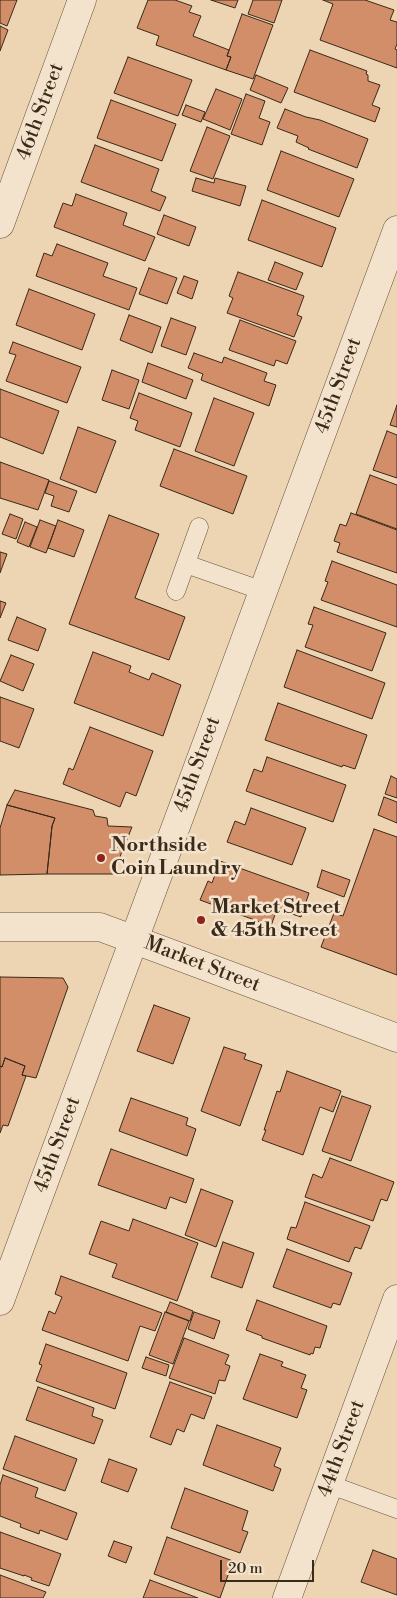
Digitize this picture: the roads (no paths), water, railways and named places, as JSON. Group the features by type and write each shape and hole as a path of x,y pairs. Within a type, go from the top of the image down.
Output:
{"street":[{"name":"46th Street","path":"0,224 82,0"},
{"name":"45th Street","path":"0,1301 397,230"},
{"name":"Market Street","path":"0,927 100,927 397,1038"},
{"name":"44th Street","path":"287,1598 397,1299"}],"lane":[{"path":"176,591 199,528"},
{"path":"186,564 263,591"},
{"path":"328,1484 397,1509"}],"place":[{"name":"Northside Coin Laundry","path":"101,858"},
{"name":"Market Street & 45th Street","path":"201,920"}]}
